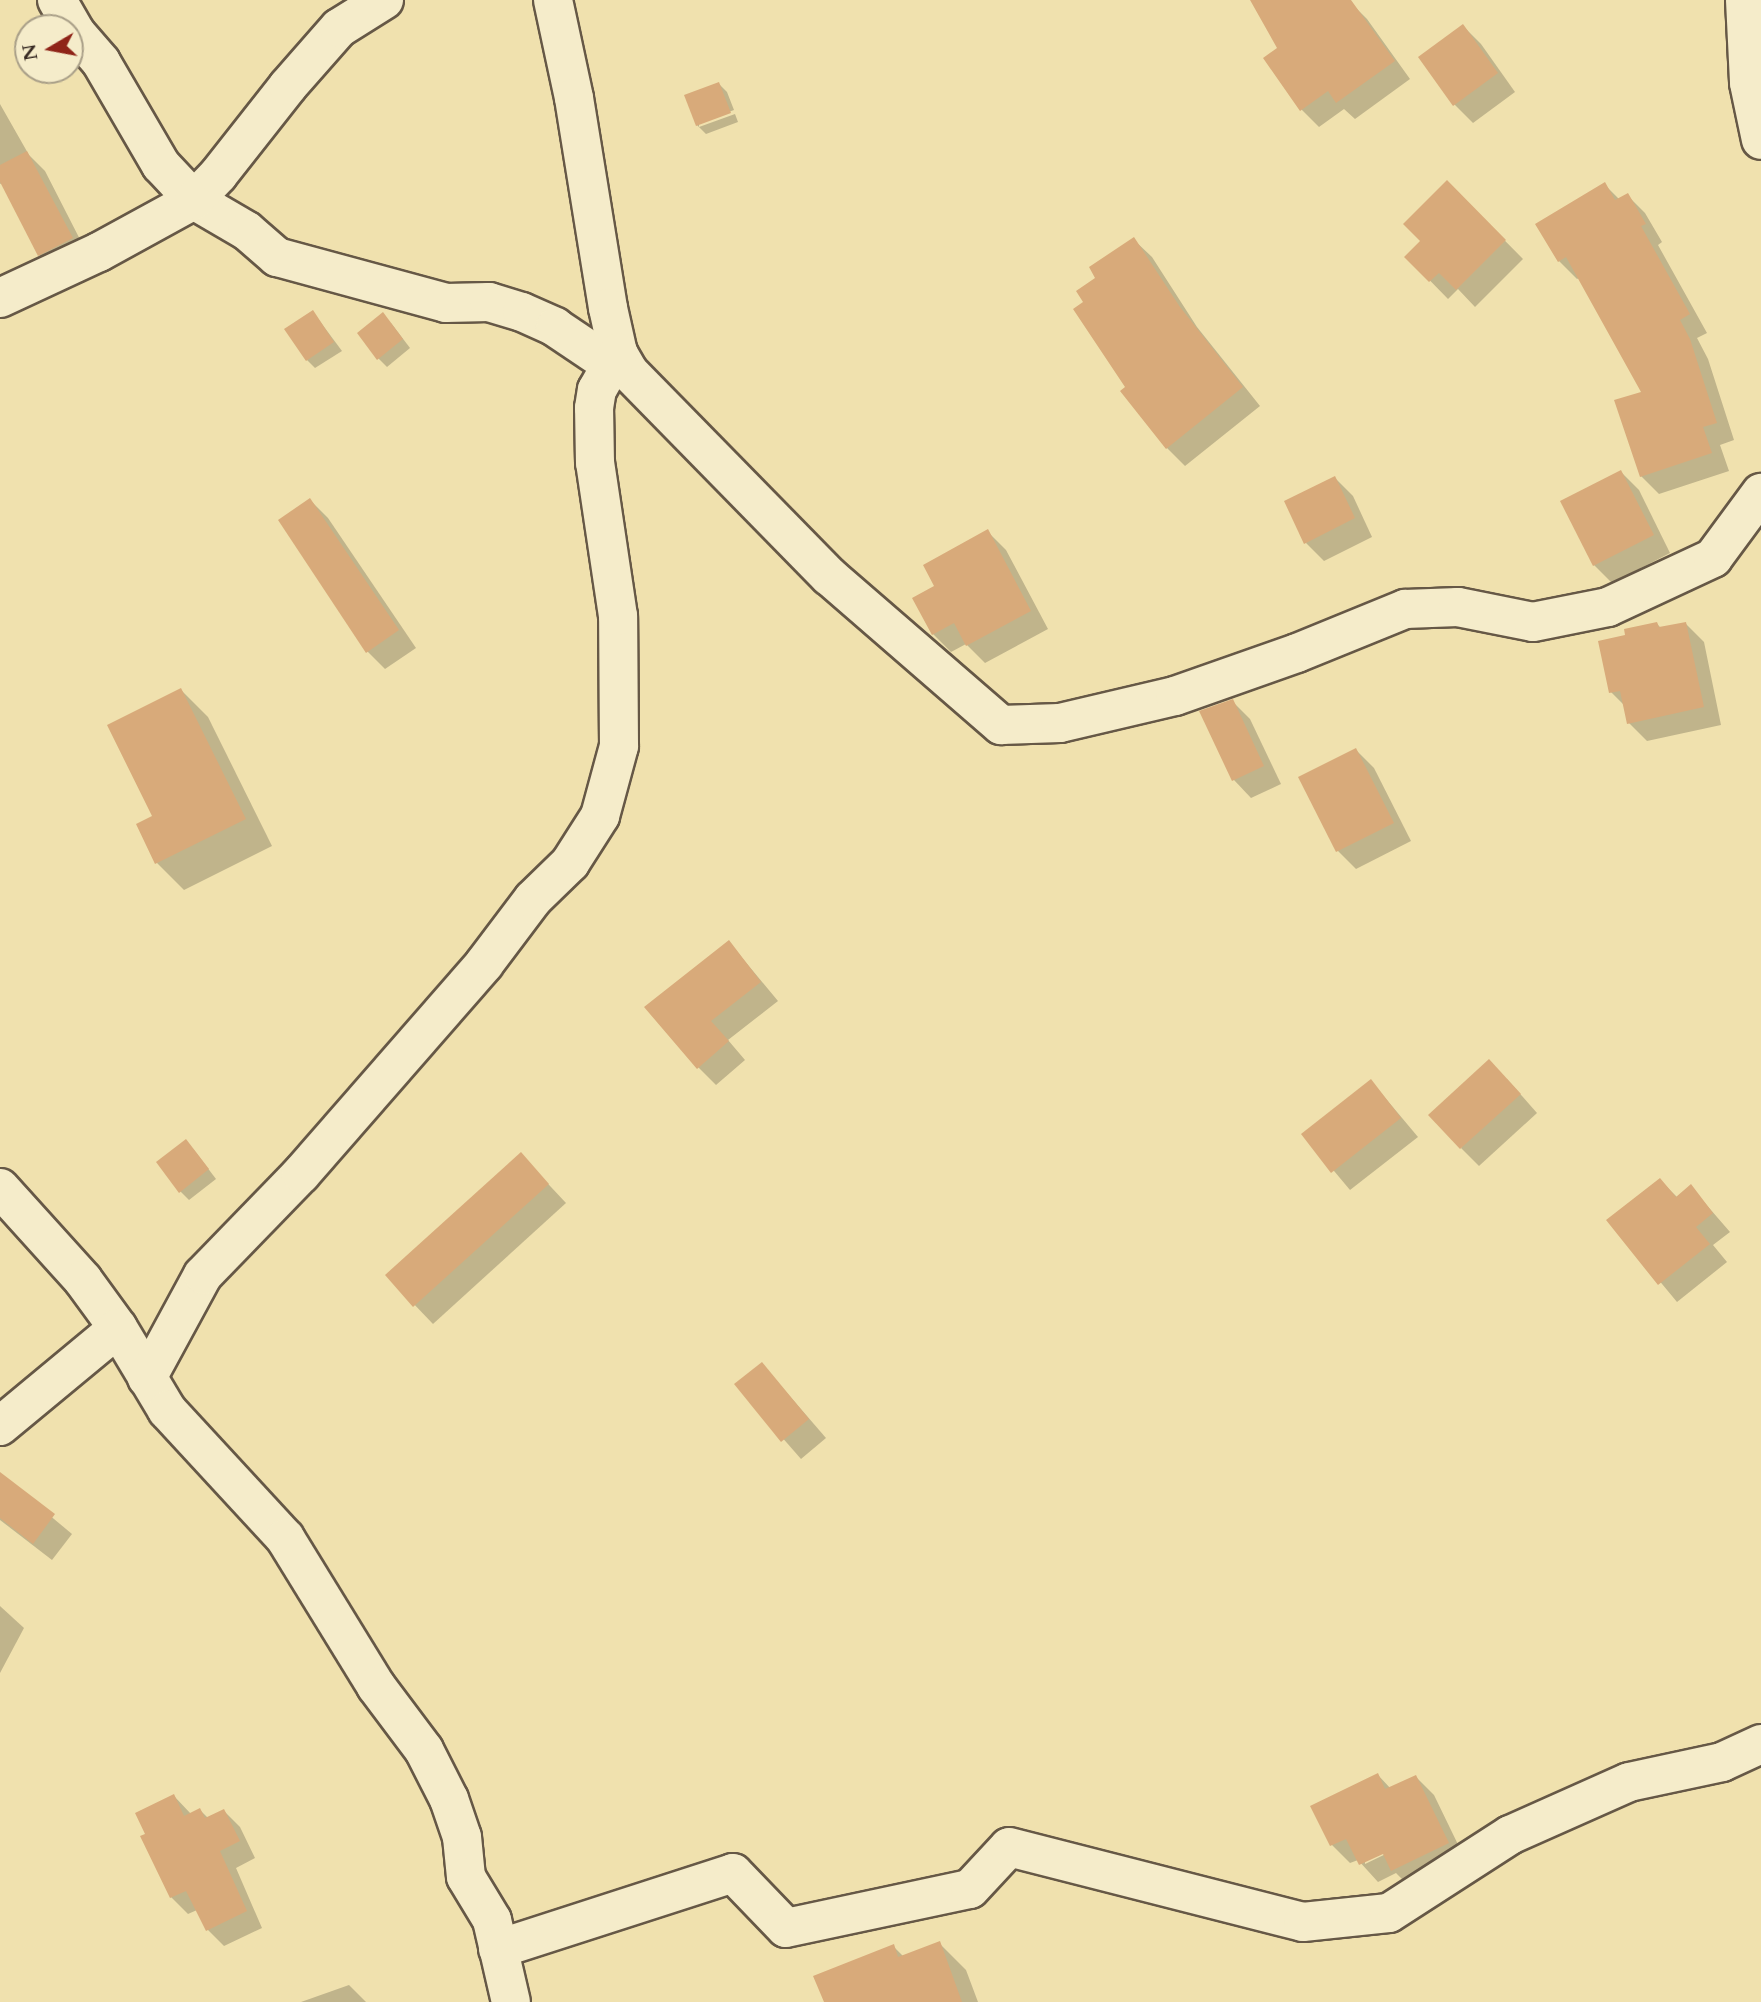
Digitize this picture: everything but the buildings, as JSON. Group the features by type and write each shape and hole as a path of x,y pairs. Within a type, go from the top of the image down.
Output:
{"street":[{"path":"57,0 76,33 101,62 161,164 194,200 247,230 277,257 446,303 489,302 522,312 555,327 614,359 829,576 1000,725 1060,723 1174,696 1297,653 1405,609 1458,607 1533,622 1608,607 1713,558 1761,493"},
{"path":"0,298 121,241 194,200 218,175 288,86 340,28 384,0"},
{"path":"148,1378 203,1275 301,1174 484,964 526,908 569,863 600,816 619,746 618,616 595,463 594,408 597,390 614,359 574,99 553,0"},
{"path":"1745,0 1749,83 1761,140"},
{"path":"0,1188 83,1280 118,1328 167,1410 285,1538 376,1686 424,1750 449,1799 462,1837 466,1878 492,1920 511,2002"},
{"path":"0,1426 118,1328"},
{"path":"498,1949 733,1873 786,1927 970,1889 1009,1847 1303,1922 1389,1913 1510,1835 1629,1782 1722,1762 1761,1744"}]}
